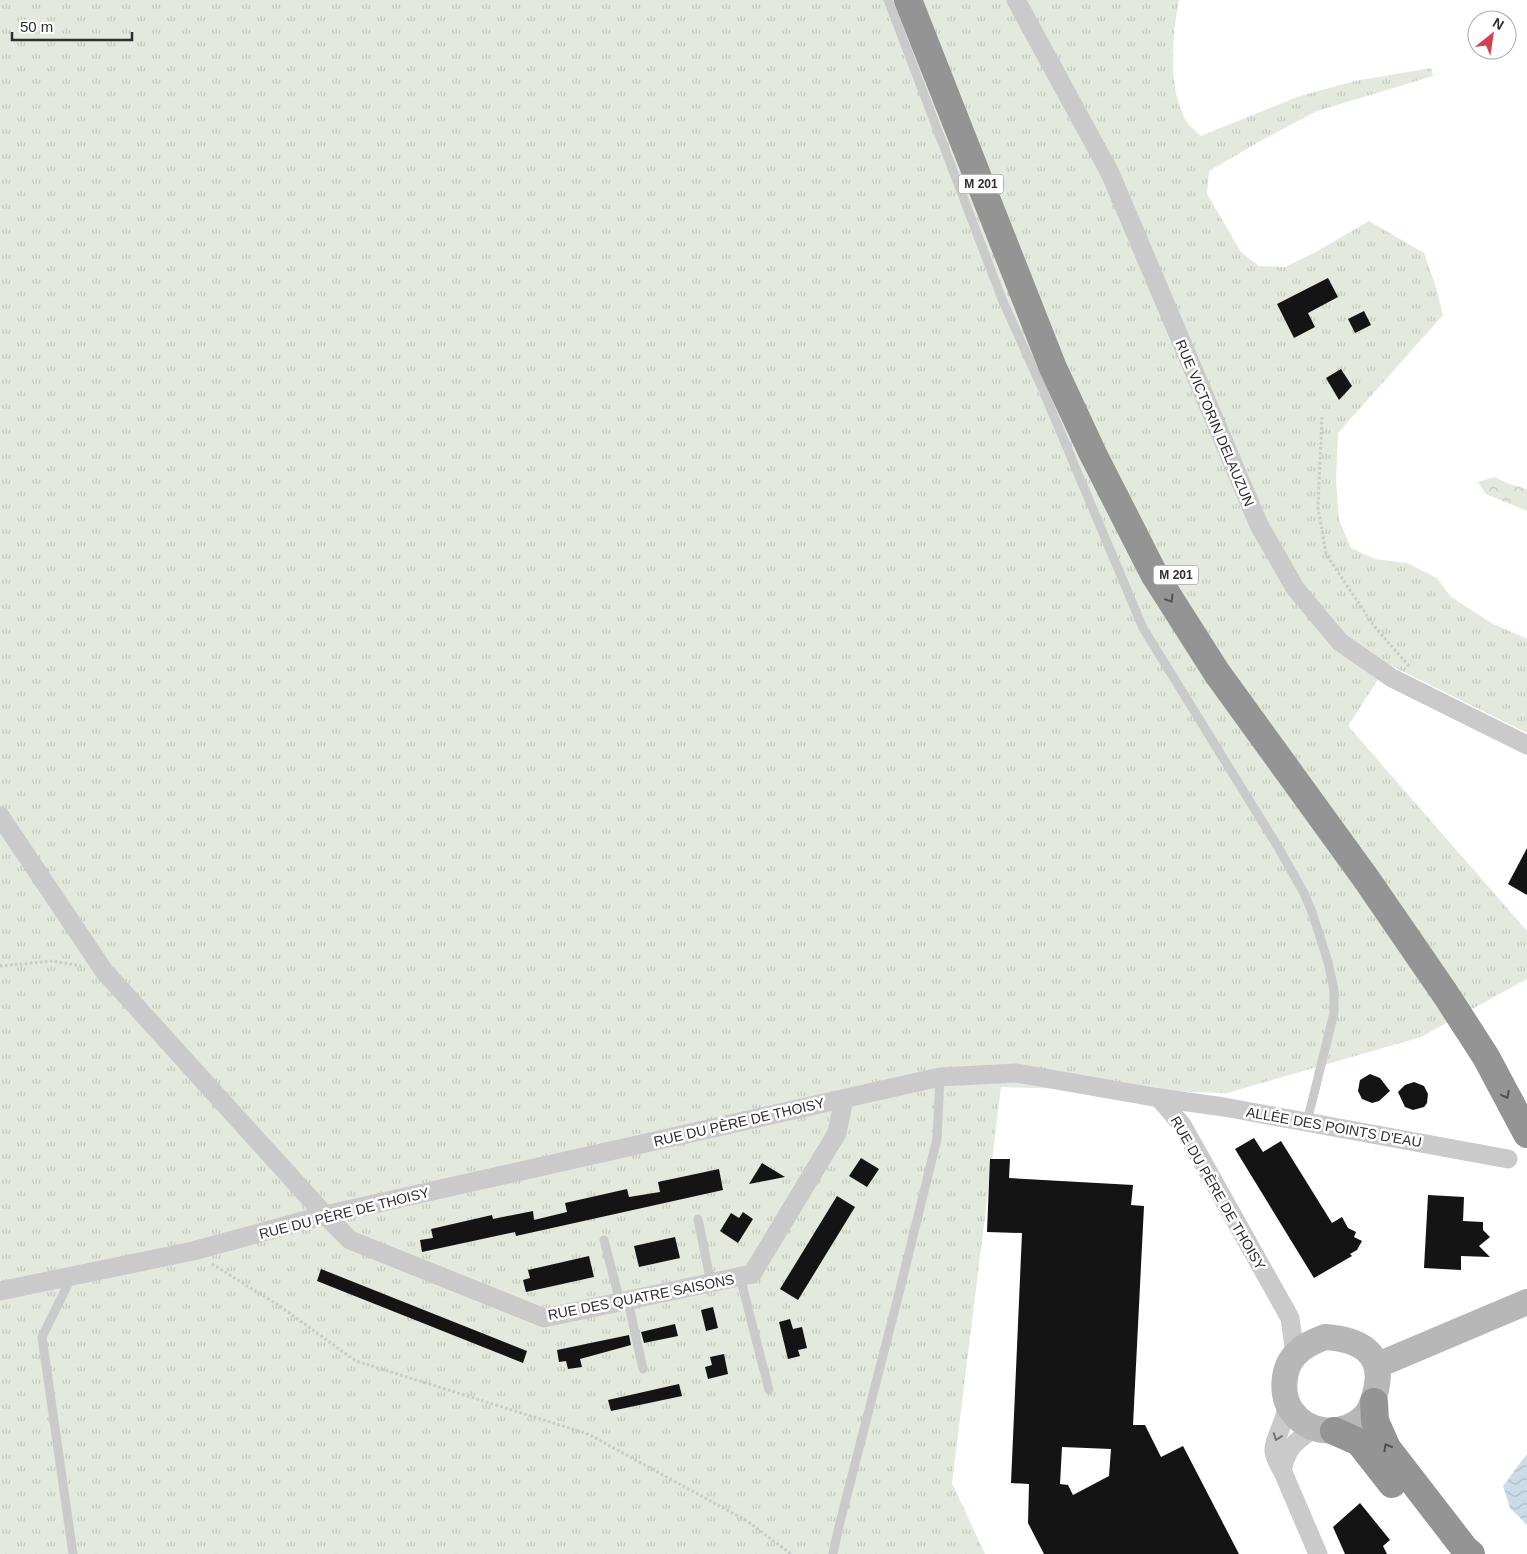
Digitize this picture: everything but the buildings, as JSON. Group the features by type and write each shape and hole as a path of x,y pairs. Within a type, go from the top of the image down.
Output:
{"highway":[{"name":"M 201","path":"908,0 1053,368 1093,454 1154,574 1216,673 1367,880 1446,995 1486,1057 1527,1134"},
{"name":"M 201","path":"922,0 980,138 1068,359 1113,461 1140,514 1180,582 1234,667 1451,973 1518,1078 1527,1096"},
{"path":"1374,1402 1375,1421 1387,1448 1435,1512 1471,1554"},
{"path":"1324,1430 1359,1442 1447,1554"}],"main road":[{"path":"1378,1365 1527,1302"},
{"path":"1287,1404 1297,1420 1324,1430 1351,1426 1365,1416 1374,1402 1378,1383 1378,1365 1370,1353 1357,1344 1342,1338 1326,1337 1309,1343 1295,1354"},
{"name":"RUE DU PÈRE DE THOISY","path":"1287,1404 1284,1385 1288,1368 1295,1354"}],"street":[{"name":"RUE VICTORIN DELAUZUN","path":"1016,0 1110,173 1258,525 1295,588 1340,642 1392,678 1527,745"},
{"name":"RUE DES QUATRE SAISONS","path":"0,816 104,970 325,1215 350,1240 544,1318 752,1274 837,1133 844,1099"},
{"name":"RUE DU PÈRE DE THOISY","path":"0,1291 193,1251 325,1215 940,1077 1017,1073 1159,1098 1182,1125 1290,1318 1295,1354"},
{"name":"ALLÉE DES POINTS D'EAU","path":"1159,1098 1224,1107 1508,1158"},
{"path":"1290,1318 1326,1337"},
{"path":"1287,1404 1282,1424 1274,1442 1276,1460 1318,1554"},
{"path":"1282,1470 1287,1452 1296,1442 1324,1430"}],"lane":[{"path":"888,0 1002,299 1042,388 1143,628 1278,847 1304,893 1312,912 1328,962 1334,990 1334,1013 1308,1122"},
{"path":"833,1554 838,1526 937,1139 940,1077"},
{"path":"698,1219 711,1284"},
{"path":"604,1240 643,1369"},
{"path":"72,1275 42,1337 73,1554"},
{"path":"740,1277 769,1390"}],"path":[{"path":"1322,417 1318,507 1326,554 1374,626 1410,668"},
{"path":"0,966 53,961 104,970"},
{"path":"193,1251 278,1305 356,1361 588,1434 747,1521 791,1554"}],"green space":[{"path":"0,0 1179,0 1173,46 1176,94 1187,122 1201,136 1300,96 1355,81 1431,68 1433,76 1317,111 1262,140 1209,171 1207,194 1241,252 1259,266 1285,267 1314,253 1369,221 1424,253 1436,287 1443,315 1338,433 1336,479 1339,520 1351,548 1375,559 1407,563 1437,578 1450,596 1491,623 1527,639 1527,733 1388,664 1348,726 1527,931 1527,979 1421,1037 1227,1093 1001,1087 952,1483 985,1554 0,1554"},
{"path":"1495,477 1506,483 1527,489 1527,511 1486,494 1478,482"}],"water":[{"path":"1527,1454 1527,1525 1510,1508 1503,1486"}]}
